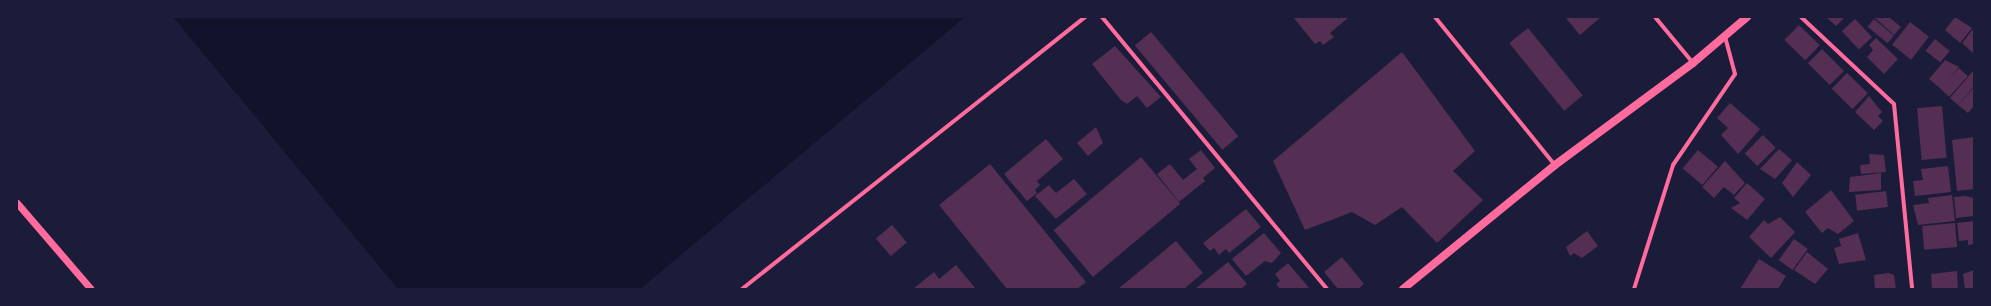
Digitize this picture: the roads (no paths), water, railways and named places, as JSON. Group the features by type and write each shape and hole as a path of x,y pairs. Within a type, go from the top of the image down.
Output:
{"main road":[{"path":"1403,289 1555,165 1694,63 1747,17"}],"street":[{"path":"742,289 1084,17"},
{"path":"1102,17 1326,289"},
{"path":"1434,17 1555,165"},
{"path":"1655,17 1694,63"},
{"path":"1801,17 1894,104 1912,289"},
{"path":"1634,289 1673,165 1735,74 1725,37"},
{"path":"17,203 91,289"}]}
